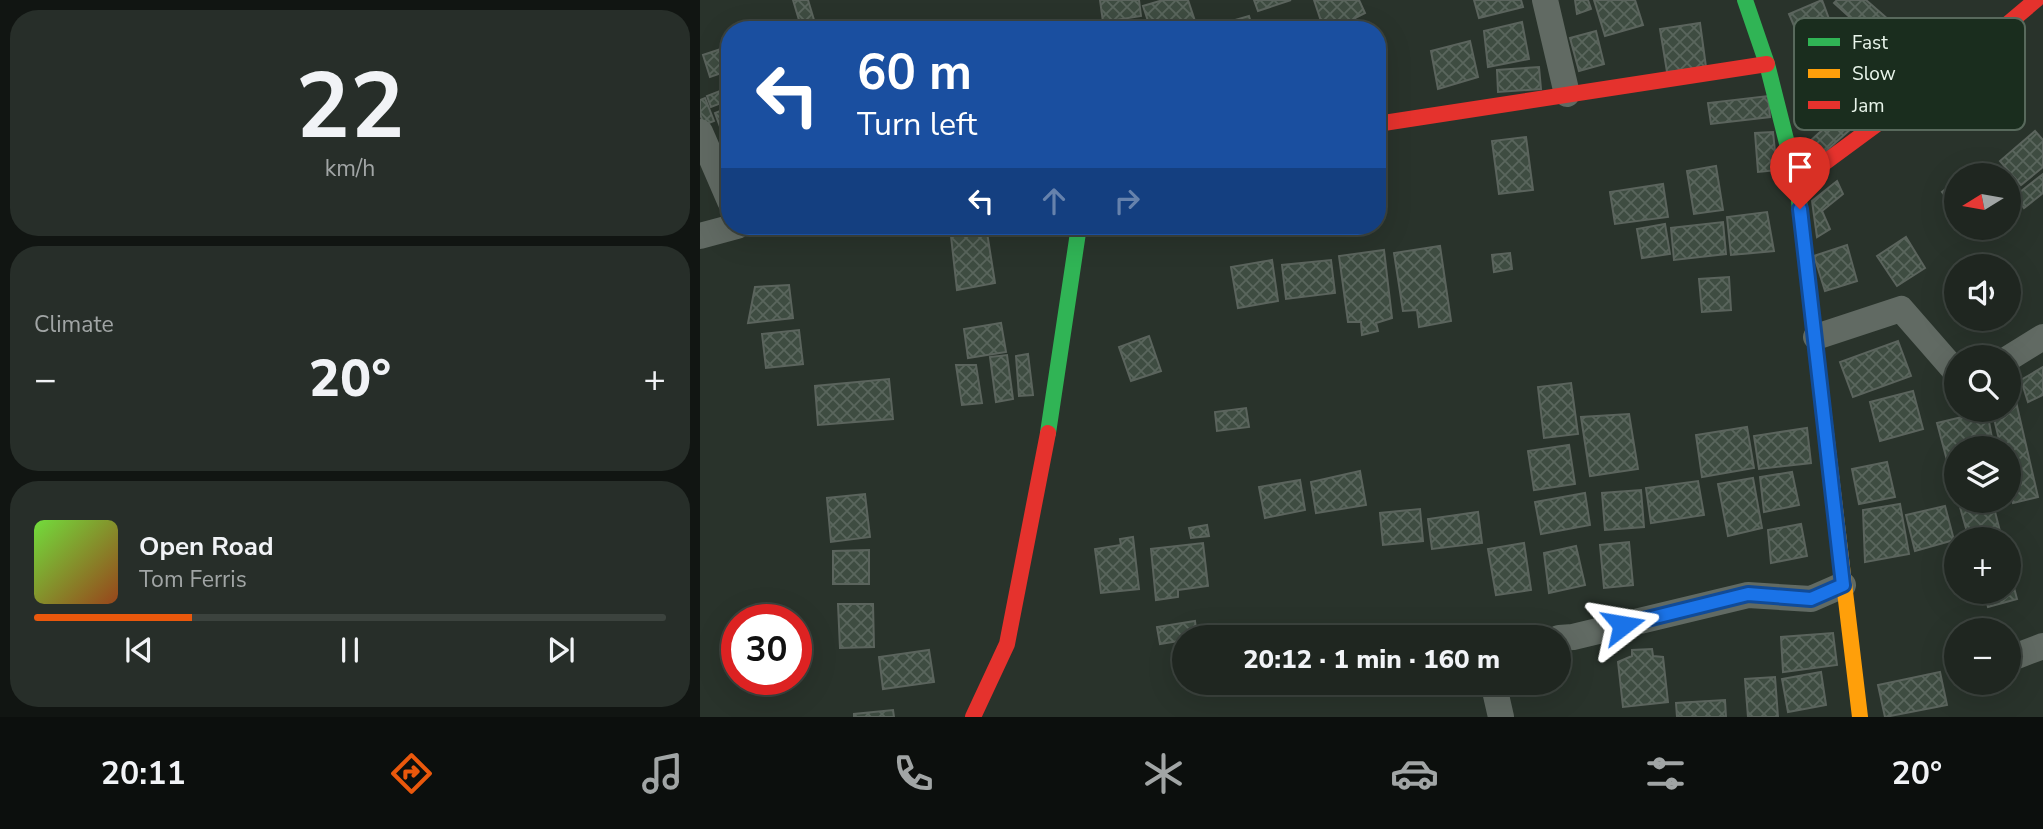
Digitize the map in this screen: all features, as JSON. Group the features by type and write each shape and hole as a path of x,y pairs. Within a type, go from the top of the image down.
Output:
{"street":[{"path":"1545,0 1567,94"},
{"path":"1745,0 1767,64 1797,183 1860,717"},
{"path":"2015,18 2036,0"},
{"path":"1386,123 1767,64"},
{"path":"1797,183 1869,130"},
{"path":"700,132 721,180"},
{"path":"700,236 721,230"},
{"path":"974,717 1007,643 1051,417 1078,235"},
{"path":"1816,337 1901,309 1944,358"},
{"path":"2021,351 2043,337"},
{"path":"1571,637 1748,594 1811,599 1843,585"},
{"path":"2021,654 2043,646"},
{"path":"1496,695 1501,717"}],"building":[{"path":"793,0 808,0 814,21 799,21"},
{"path":"1100,0 1139,0 1141,16 1103,21"},
{"path":"1163,0 1188,0 1195,21 1148,21 1143,6"},
{"path":"1254,0 1291,0 1258,11"},
{"path":"1314,0 1359,0 1365,13 1355,18 1356,21 1321,21"},
{"path":"1474,0 1521,0 1523,7 1479,18"},
{"path":"1575,0 1588,0 1591,9 1577,14"},
{"path":"1594,0 1635,0 1643,25 1605,36"},
{"path":"1822,0 1829,18 1794,18 1794,26 1789,14"},
{"path":"1837,0 1866,0 1887,18 1851,18 1834,3"},
{"path":"1249,16 1250,21 1232,21"},
{"path":"1522,22 1529,59 1488,67 1484,31"},
{"path":"1700,23 1706,67 1667,72 1660,29"},
{"path":"1596,31 1604,64 1579,71 1570,38"},
{"path":"1470,41 1478,77 1438,89 1431,51"},
{"path":"721,49 721,73 710,77 703,55"},
{"path":"1539,67 1541,89 1498,92 1497,70"},
{"path":"721,91 721,103 711,107 707,96"},
{"path":"1768,96 1770,117 1711,124 1708,103"},
{"path":"705,98 714,121 704,125 700,114 700,100"},
{"path":"721,111 721,129 715,113"},
{"path":"1822,130 1850,130 1811,164 1808,143"},
{"path":"2035,131 2043,140 2043,167 2021,185 2021,163 2000,161"},
{"path":"1773,132 1777,170 1758,172 1755,133"},
{"path":"1526,137 1533,190 1499,194 1492,141"},
{"path":"1716,166 1723,210 1694,214 1687,171"},
{"path":"2043,174 2043,193 2024,208 2021,204 2021,191"},
{"path":"1837,181 1843,194 1822,211 1830,229 1817,237 1812,201"},
{"path":"1663,184 1668,217 1615,224 1610,192"},
{"path":"1767,212 1774,251 1731,255 1727,217"},
{"path":"1723,222 1726,254 1674,260 1671,228"},
{"path":"1665,224 1670,254 1642,258 1637,229"},
{"path":"951,235 987,235 995,283 957,290"},
{"path":"1906,237 1925,268 1897,286 1877,256"},
{"path":"1847,245 1857,281 1825,291 1814,256"},
{"path":"1440,246 1451,321 1419,327 1417,310 1403,311 1394,253"},
{"path":"1384,250 1392,318 1376,323 1378,331 1362,335 1361,322 1348,322 1339,256"},
{"path":"1510,253 1512,269 1494,272 1492,255"},
{"path":"1272,260 1278,301 1238,308 1231,267"},
{"path":"1331,260 1335,293 1286,299 1282,265"},
{"path":"1729,277 1731,310 1702,312 1699,279"},
{"path":"789,285 793,318 748,323 755,287"},
{"path":"1001,323 1006,352 968,358 964,329"},
{"path":"799,330 803,364 766,368 762,334"},
{"path":"1149,336 1161,371 1131,381 1119,347"},
{"path":"1898,341 1911,376 1853,397 1840,362"},
{"path":"1028,354 1033,395 1019,396 1016,356"},
{"path":"1007,355 1013,399 996,402 990,357"},
{"path":"956,365 976,365 982,403 962,405"},
{"path":"2043,367 2043,395 2028,402 2021,380"},
{"path":"889,379 893,419 818,425 815,386"},
{"path":"1571,383 1578,434 1544,438 1538,387"},
{"path":"1913,391 1923,429 1880,441 1870,402"},
{"path":"1246,408 1249,427 1217,431 1215,412"},
{"path":"1629,414 1638,469 1590,476 1581,417"},
{"path":"1989,422 1992,436 1944,436 1944,449 1937,423"},
{"path":"1995,422 2021,422 2038,497 2021,501 2021,436 1998,436"},
{"path":"1747,427 1754,468 1702,477 1696,435"},
{"path":"1807,428 1811,463 1759,469 1754,436"},
{"path":"1569,445 1575,484 1534,490 1528,451"},
{"path":"1887,462 1895,497 1859,504 1852,469"},
{"path":"1360,471 1366,505 1316,513 1311,482"},
{"path":"1792,472 1799,505 1764,512 1760,477"},
{"path":"1753,478 1762,528 1728,536 1718,484"},
{"path":"1300,480 1305,510 1265,518 1259,487"},
{"path":"1698,481 1704,515 1651,523 1646,488"},
{"path":"1641,490 1644,527 1605,530 1602,493"},
{"path":"1585,493 1590,525 1541,534 1535,502"},
{"path":"865,494 870,537 831,542 827,498"},
{"path":"1900,504 1909,554 1865,562 1863,510"},
{"path":"1944,506 1951,527 1944,527 1944,543 1915,551 1906,515"},
{"path":"1420,509 1423,541 1383,545 1380,513"},
{"path":"1478,512 1482,543 1432,549 1428,519"},
{"path":"1962,513 1995,513 1999,527 1966,527"},
{"path":"1801,524 1807,556 1771,563 1768,530"},
{"path":"1207,525 1209,536 1191,538 1189,528"},
{"path":"1133,537 1139,589 1101,593 1095,549 1121,545 1120,539"},
{"path":"1629,542 1633,585 1604,588 1600,545"},
{"path":"1203,543 1208,586 1178,590 1178,597 1156,600 1151,549"},
{"path":"1524,543 1531,590 1496,595 1488,549"},
{"path":"1576,546 1585,585 1549,593 1544,553"},
{"path":"869,550 869,584 833,584 833,551"},
{"path":"838,604 873,604 874,647 840,648"},
{"path":"1195,621 1196,625 1172,625 1172,642 1160,644 1157,627"},
{"path":"1833,633 1837,665 1783,672 1781,637"},
{"path":"1652,649 1653,656 1663,657 1668,702 1623,707 1618,662 1632,656 1632,650"},
{"path":"929,650 934,682 883,689 879,657"},
{"path":"1821,672 1826,705 1788,712 1782,679"},
{"path":"1940,672 1947,705 1885,717 1878,685"},
{"path":"1775,677 1778,717 1748,717 1745,679"},
{"path":"1725,700 1726,717 1677,717 1676,703"},
{"path":"893,710 894,717 854,717 854,714"}],"traffic: fast":[{"path":"1745,0 1767,64 1797,183 1815,341"},
{"path":"1048,433 1078,235"}],"traffic: slow":[{"path":"1815,341 1860,717"}],"traffic: jam":[{"path":"2015,18 2036,0"},
{"path":"1386,123 1767,64"},
{"path":"1797,183 1869,130"},
{"path":"973,717 1007,644 1048,433"}],"route":[{"path":"1623,625 1748,594 1811,599 1843,585 1800,209"}]}
